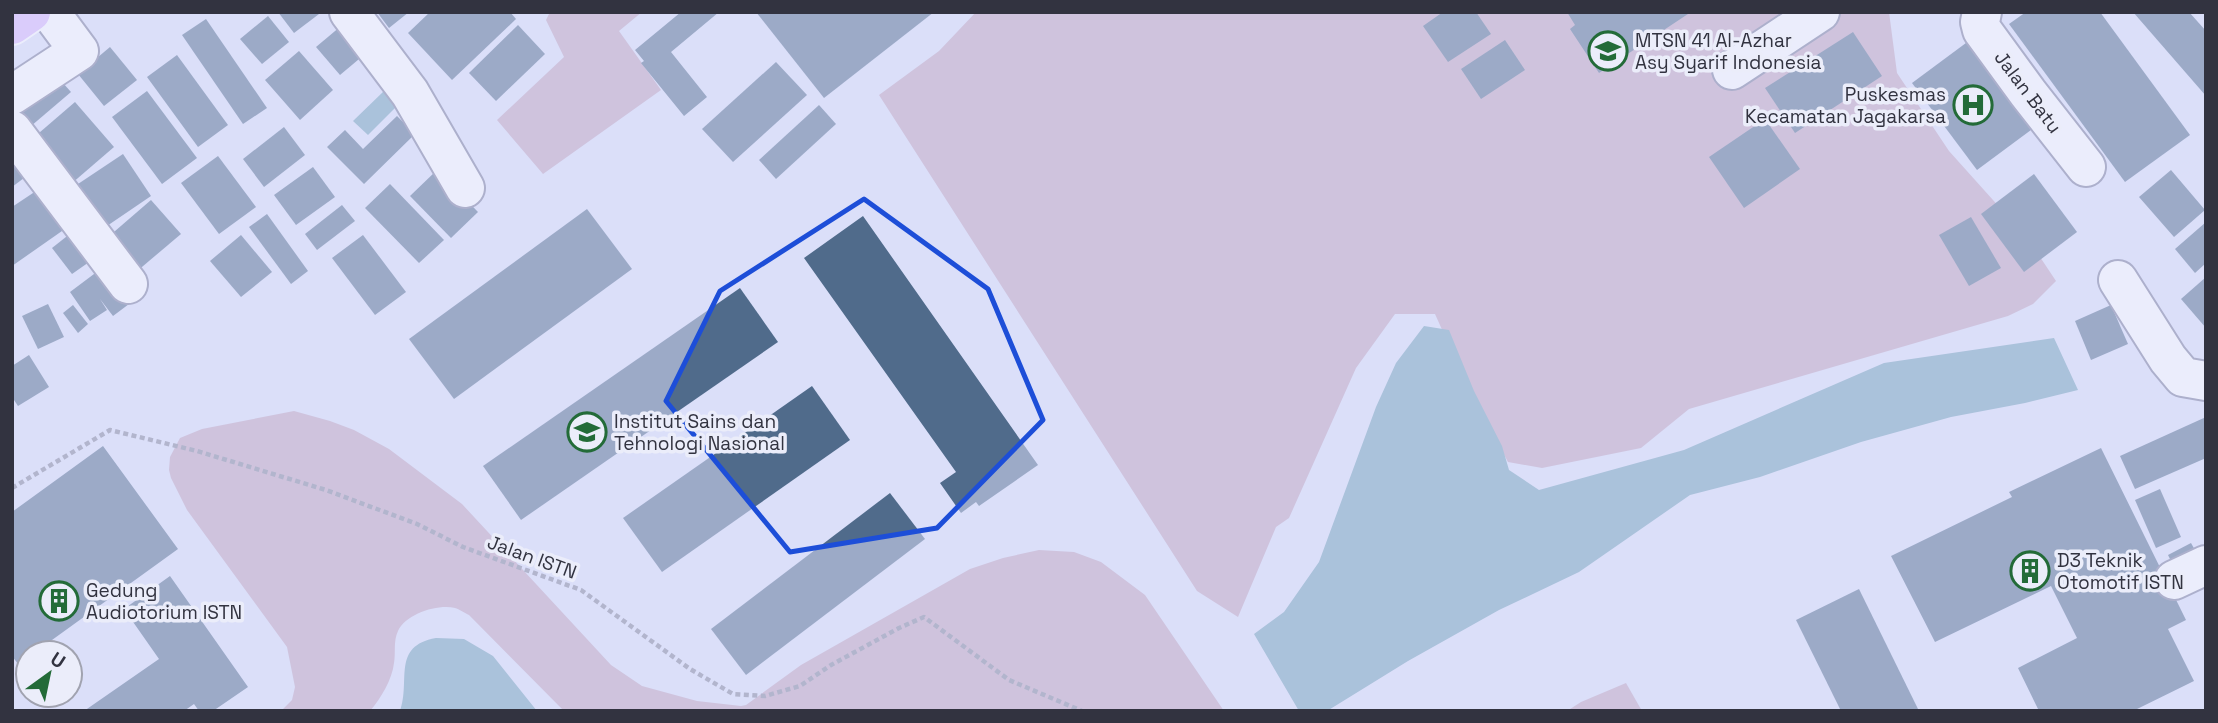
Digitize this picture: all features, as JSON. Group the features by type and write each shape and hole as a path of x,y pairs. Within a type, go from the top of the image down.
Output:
{"main road":[{"path":"12,25 50,19"}],"street":[{"path":"349,12 410,93 465,188"},
{"path":"1732,70 1820,12"},
{"name":"Jalan Batu","path":"1982,12 1982,30 2087,167"},
{"path":"12,94 79,51 50,19"},
{"path":"12,130 128,284"},
{"path":"2118,280 2168,359 2183,377 2206,381"}],"path":[{"name":"Jalan ISTN","path":"12,488 110,430 197,451 326,490 417,524 463,547 581,590 690,669 733,694 765,696 800,686 831,665 924,617 1009,680 1082,711"}],"highlighted area":[{"path":"864,199 988,289 1043,420 937,528 790,552 666,401 720,291"}],"shaded area":[{"path":"550,12 642,12 619,31 661,90 543,174 497,120 564,57 546,20"},
{"path":"976,12 1889,12 1897,73 1949,151 2028,239 2056,281 2033,304 2008,316 1689,409 1641,448 1542,468 1508,462 1466,383 1435,314 1395,314 1356,368 1289,518 1276,527 1238,617 1197,591 879,95 939,51"},
{"path":"294,411 354,430 389,449 462,504 611,665 642,686 697,701 746,705 801,665 970,569 1039,550 1074,552 1101,562 1145,595 1224,711 564,711 469,615 448,607 415,615 402,625 396,639 391,676 370,711 281,711 292,700 295,687 287,647 187,510 169,470 170,457 180,438 202,429"},
{"path":"1626,683 1642,711 1567,711 1581,702"}],"water":[{"path":"384,91 398,105 368,135 353,121"},
{"path":"1424,326 1449,330 1474,391 1502,446 1509,470 1539,490 1684,450 1884,363 2054,338 2078,390 1951,417 1861,442 1760,477 1690,495 1579,572 1499,610 1408,661 1327,711 1299,711 1254,634 1284,612 1319,562 1376,407 1396,363"},
{"path":"436,638 464,639 493,656 537,711 400,711 408,657 422,642"}],"building":[{"path":"278,12 318,12 319,14 294,33"},
{"path":"377,12 409,12 389,28"},
{"path":"430,12 510,12 516,19 452,80 408,33"},
{"path":"681,12 719,12 671,52 707,97 684,116 641,63 644,61 635,50"},
{"path":"756,12 934,12 824,98"},
{"path":"1443,12 1476,12 1491,34 1448,62 1423,26"},
{"name":"MTSN 41 Al-Azhar Asy Syarif Indonesia","path":"1567,12 1691,12 1599,73 1570,29 1575,25"},
{"path":"2026,12 2100,12 2190,135 2125,182 2009,24"},
{"path":"2133,12 2189,12 2206,31 2206,96"},
{"path":"268,16 289,42 262,64 240,39"},
{"path":"206,19 267,108 243,124 182,35"},
{"path":"347,21 371,49 340,75 316,47"},
{"path":"518,25 545,54 496,101 469,73"},
{"path":"1853,32 1882,76 1795,133 1765,88"},
{"path":"1505,40 1525,70 1481,99 1461,69"},
{"name":"Puskesmas Kecamatan Jagakarsa","path":"1970,40 2035,127 1977,170 1912,83"},
{"path":"110,47 137,80 104,106 78,74"},
{"path":"299,51 333,90 300,120 265,80"},
{"path":"177,55 228,125 198,147 147,77"},
{"path":"776,62 807,95 733,162 702,129"},
{"path":"54,73 71,92 24,132 12,118"},
{"path":"147,91 197,158 162,184 112,117"},
{"path":"75,102 114,147 71,184 32,139"},
{"path":"819,105 836,124 776,179 759,160"},
{"path":"397,116 415,134 364,184 327,147 345,130 363,149"},
{"path":"1765,119 1800,169 1744,208 1709,157"},
{"path":"284,127 305,155 264,187 243,159"},
{"path":"12,146 32,172 12,187"},
{"path":"123,154 151,196 104,228 75,186"},
{"path":"218,156 256,207 219,234 181,183"},
{"path":"313,167 335,197 296,225 274,195"},
{"path":"437,170 478,212 451,238 410,196"},
{"path":"2171,170 2205,210 2174,237 2139,197"},
{"path":"2034,174 2077,232 2024,272 1981,214"},
{"path":"390,184 444,240 419,263 365,208"},
{"path":"45,185 72,224 12,266 12,207"},
{"path":"151,200 181,234 136,272 107,238"},
{"path":"342,205 355,221 317,250 305,234"},
{"path":"587,209 632,269 454,399 409,339"},
{"path":"267,214 308,271 291,284 249,227"},
{"path":"863,216 1038,465 979,506 976,502 961,513 940,483 956,472 804,258"},
{"path":"1971,217 2001,268 1969,286 1939,235"},
{"path":"2206,222 2206,263 2195,273 2175,249"},
{"path":"71,233 92,260 72,274 52,248"},
{"path":"241,235 272,272 241,297 210,261"},
{"path":"363,235 406,292 375,315 332,258"},
{"path":"102,268 129,304 113,316 100,299 107,310 90,321 70,292"},
{"path":"2206,277 2206,328 2181,299"},
{"path":"740,288 778,342 521,520 483,466"},
{"path":"48,304 64,337 38,349 22,316"},
{"path":"73,305 88,324 78,333 63,313"},
{"path":"2111,305 2128,344 2091,360 2075,321"},
{"path":"29,355 49,387 18,406 12,397 12,366"},
{"path":"812,386 850,440 662,572 623,518"},
{"path":"2206,417 2206,458 2135,489 2120,456"},
{"name":"Gedung Audiotorium ISTN","path":"103,446 178,549 53,639 14,639 14,659 12,512"},
{"name":"D3 Teknik Otomotif ISTN","path":"2101,448 2186,620 2168,629 2194,681 2133,711 2039,711 2018,668 2077,638 2051,586 1935,642 1891,556 2012,497 2009,492"},
{"path":"2160,489 2181,537 2156,548 2135,500"},
{"path":"890,493 925,539 746,675 711,629"},
{"path":"2191,543 2200,559 2176,571 2168,555"},
{"path":"170,576 248,687 213,711 199,711 194,704 184,711 84,711 159,659 124,609"},
{"path":"1859,589 1919,711 1841,711 1796,620"}],"place":[{"name":"MTSN 41 Al-Azhar Asy Syarif Indonesia","path":"1608,51"},
{"name":"Puskesmas Kecamatan Jagakarsa","path":"1973,105"},
{"name":"Institut Sains dan Tehnologi Nasional","path":"587,432"},
{"name":"D3 Teknik Otomotif ISTN","path":"2030,571"},
{"name":"Gedung Audiotorium ISTN","path":"59,601"}]}
